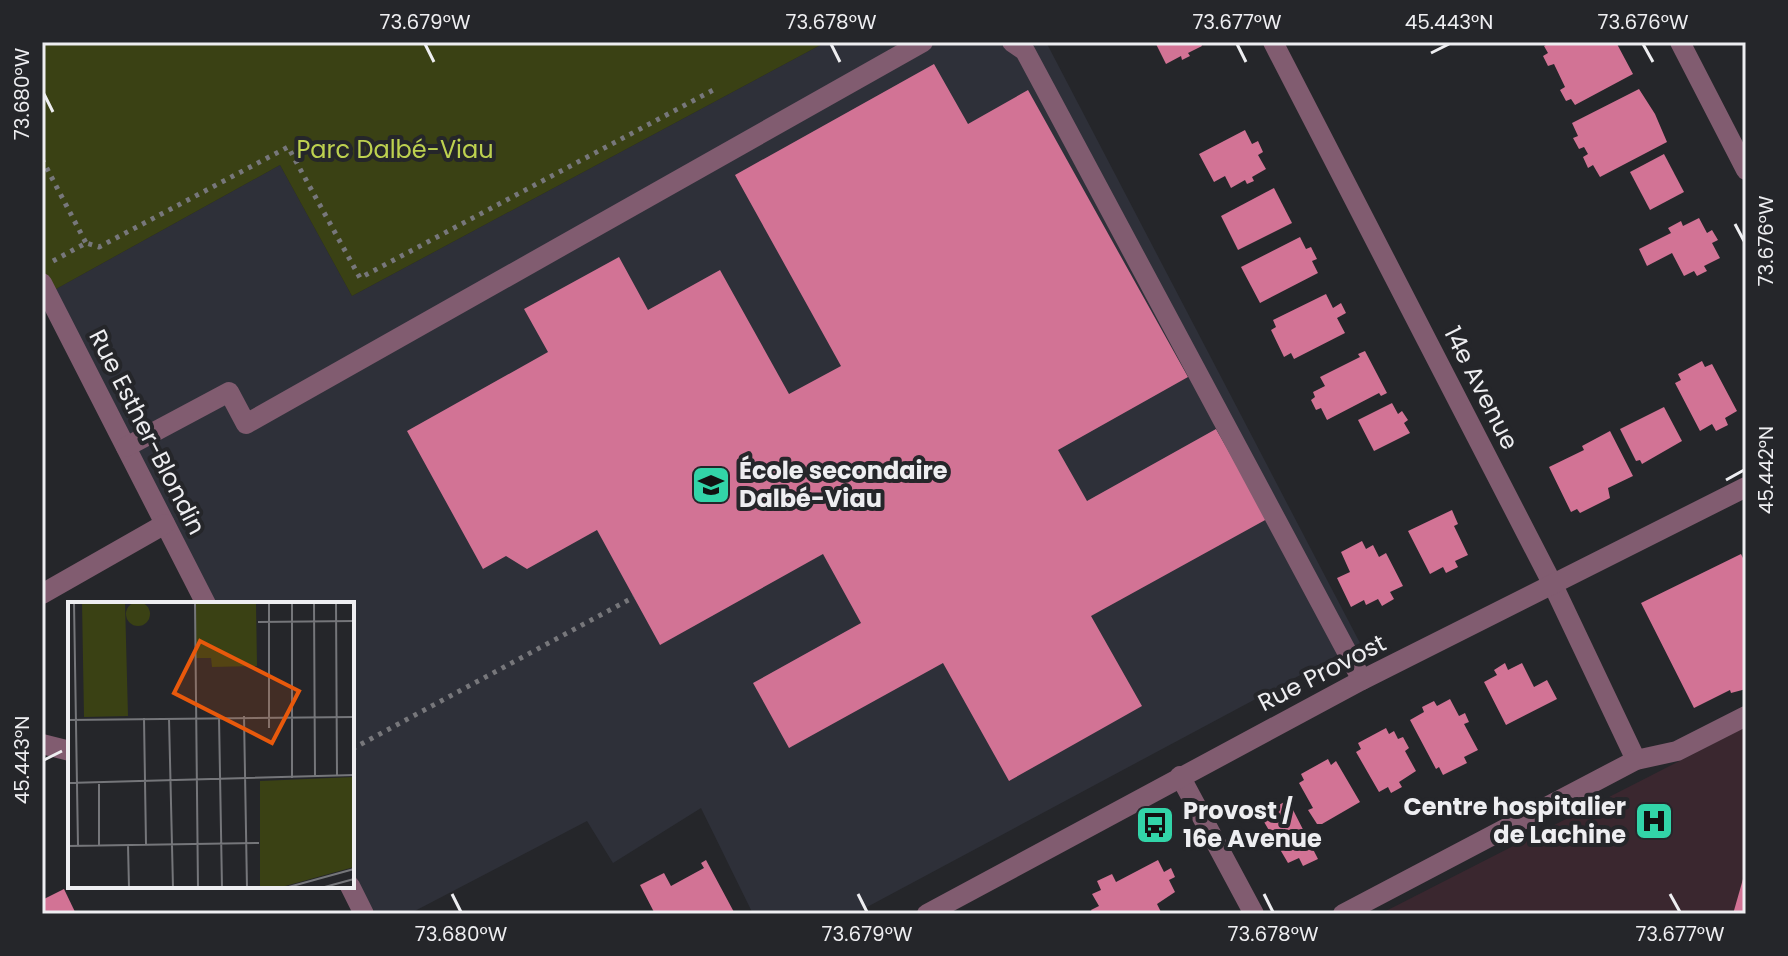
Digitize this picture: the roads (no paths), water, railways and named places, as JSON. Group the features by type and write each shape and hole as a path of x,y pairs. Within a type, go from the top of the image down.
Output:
{"street":[{"path":"126,447 229,392 246,424 923,42"},
{"path":"1012,42 1025,51 1362,680"},
{"name":"14e Avenue","path":"1273,42 1553,585 1636,760"},
{"path":"1680,42 1746,170"},
{"name":"Rue Esther-Blondin","path":"42,283 205,602"},
{"name":"Rue Provost","path":"927,914 1362,680 1746,487"},
{"path":"42,594 165,524"},
{"path":"1343,914 1636,760 1677,751 1746,716"},
{"path":"42,744 68,750"},
{"path":"1180,776 1254,914"},
{"path":"351,888 364,914"}],"place":[{"name":"École secondaire Dalbé-Viau","path":"711,485"},
{"name":"Centre hospitalier de Lachine","path":"1654,821"},
{"name":"Provost / 16e Avenue","path":"1155,825"}],"park label":[{"name":"Parc Dalbé-Viau","path":"395,150"}]}
